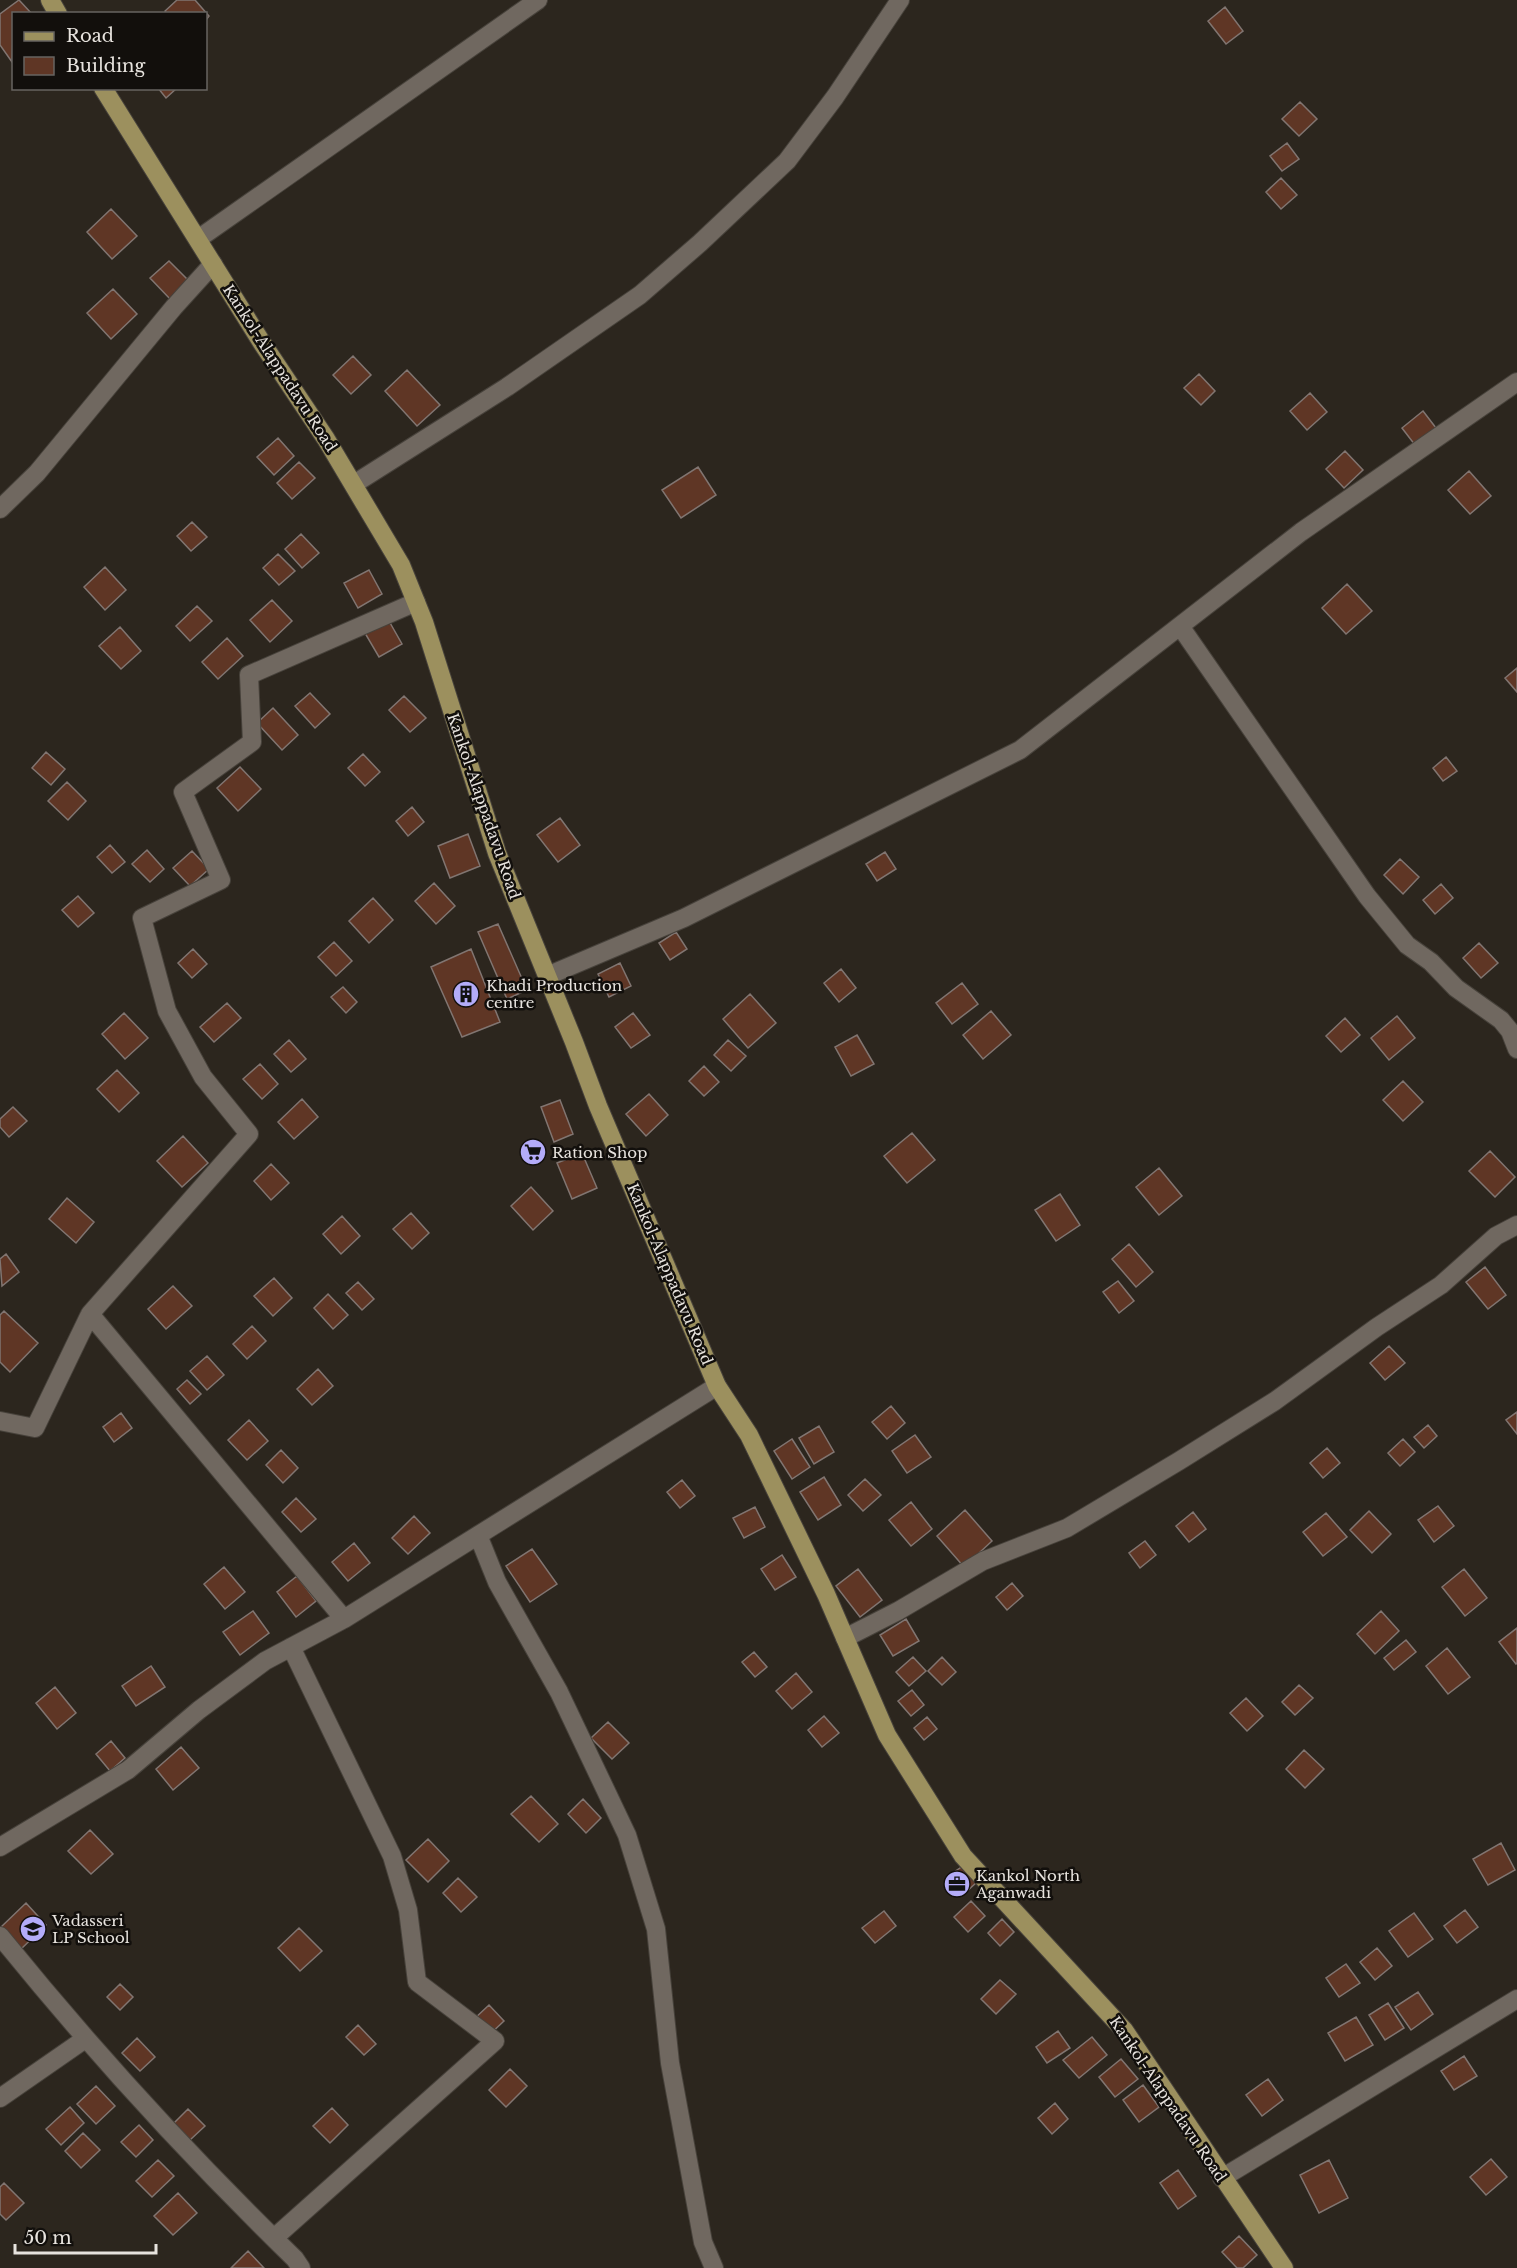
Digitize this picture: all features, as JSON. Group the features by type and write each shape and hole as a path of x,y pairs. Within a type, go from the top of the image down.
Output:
{"main road":[{"name":"Kankol-Alappadavu Road","path":"104,90 354,484 401,565 416,602 497,853 598,1106 717,1386 749,1435 846,1638 888,1735 963,1856 1124,2030 1222,2178 1280,2258 1284,2268"}],"street":[{"path":"198,239 538,0"},
{"path":"354,484 507,387 640,295 700,243 787,162 835,97 900,0"},
{"path":"0,509 37,473 174,307 213,264"},
{"path":"547,976 684,918 1020,750 1301,532 1517,382"},
{"path":"0,1421 35,1428 90,1314 249,1134 203,1077 166,1011 142,918 221,880 183,792 252,742 249,675 416,602"},
{"path":"1180,626 1367,896 1407,945 1431,962 1456,988 1501,1020 1510,1031 1517,1049"},
{"path":"846,1638 898,1611 983,1561 1067,1528 1179,1461 1275,1401 1377,1327 1441,1285 1496,1236 1517,1225"},
{"path":"90,1314 344,1619"},
{"path":"0,1847 128,1770 199,1710 265,1661 344,1619 717,1386"},
{"path":"478,1535 497,1582 559,1692 627,1835 656,1929 670,2063 703,2242 714,2268"},
{"path":"274,2238 495,2041 417,1982 408,1911 393,1856 291,1647"},
{"path":"0,1936 85,2038 194,2160 274,2238 301,2268"},
{"path":"1222,2178 1517,1999"},
{"path":"0,2098 85,2038"}],"building":[{"path":"19,0 30,12 12,12 12,62 0,45 0,14"},
{"path":"177,0 195,0 206,12 166,12"},
{"path":"1225,7 1243,31 1226,44 1208,21"},
{"path":"160,90 175,90 166,98"},
{"path":"1300,102 1317,119 1299,136 1282,119"},
{"path":"1287,143 1299,159 1282,171 1270,156"},
{"path":"1281,178 1297,195 1281,209 1266,192"},
{"path":"111,209 137,236 112,259 87,232"},
{"path":"169,261 190,282 171,300 150,278"},
{"path":"113,289 137,314 111,339 87,313"},
{"path":"353,356 371,375 351,394 333,375"},
{"path":"407,370 440,405 417,426 385,391"},
{"path":"1199,374 1215,391 1201,405 1184,388"},
{"path":"1310,393 1327,412 1307,430 1290,411"},
{"path":"1423,411 1436,428 1415,445 1402,428"},
{"path":"278,438 294,456 274,475 257,457"},
{"path":"1345,451 1363,470 1344,488 1326,469"},
{"path":"299,462 315,478 292,499 277,483"},
{"path":"698,467 716,495 681,518 662,490"},
{"path":"1469,471 1491,496 1470,514 1448,490"},
{"path":"192,522 207,537 191,551 177,536"},
{"path":"301,534 319,553 302,568 285,549"},
{"path":"278,554 295,571 279,585 263,568"},
{"path":"105,567 126,590 105,610 84,587"},
{"path":"369,570 382,594 358,608 344,583"},
{"path":"1347,584 1372,611 1346,634 1322,608"},
{"path":"272,600 292,621 270,642 250,620"},
{"path":"197,606 212,621 190,641 176,626"},
{"path":"385,614 402,644 379,657 362,628"},
{"path":"120,627 141,651 121,669 99,646"},
{"path":"227,638 243,656 218,679 202,662"},
{"path":"1517,668 1517,692 1505,678"},
{"path":"310,693 330,714 315,728 295,706"},
{"path":"404,696 426,718 410,732 389,710"},
{"path":"273,708 298,735 282,750 257,723"},
{"path":"46,752 65,769 51,785 32,768"},
{"path":"363,754 380,772 365,786 348,768"},
{"path":"1446,757 1457,771 1443,781 1433,768"},
{"path":"240,767 261,789 238,811 217,788"},
{"path":"67,782 86,801 68,820 48,801"},
{"path":"412,807 424,822 408,836 396,821"},
{"path":"560,818 580,845 558,862 537,835"},
{"path":"468,834 480,866 450,878 438,846"},
{"path":"110,845 125,862 112,873 97,857"},
{"path":"147,850 164,869 150,882 132,864"},
{"path":"192,851 209,869 190,886 173,868"},
{"path":"885,852 896,869 877,881 866,864"},
{"path":"1400,859 1419,877 1403,894 1384,875"},
{"path":"434,883 455,906 436,924 415,901"},
{"path":"1441,884 1453,898 1435,914 1423,900"},
{"path":"78,896 94,913 78,927 62,910"},
{"path":"373,898 393,920 369,943 349,921"},
{"path":"498,924 527,990 507,999 478,932"},
{"path":"676,932 687,949 670,960 659,943"},
{"path":"334,942 352,961 336,976 318,957"},
{"path":"1479,943 1498,963 1481,978 1463,958"},
{"path":"193,949 207,964 192,978 178,963"},
{"name":"Khadi Production centre","path":"471,949 500,1022 462,1037 431,967"},
{"path":"620,963 631,986 609,997 598,974"},
{"path":"841,969 856,988 839,1002 824,983"},
{"path":"962,983 978,1004 952,1024 936,1003"},
{"path":"343,987 357,1002 346,1013 331,997"},
{"path":"750,994 776,1023 748,1048 723,1019"},
{"path":"227,1003 241,1018 214,1042 200,1027"},
{"path":"991,1011 1011,1035 983,1059 963,1035"},
{"path":"124,1013 148,1038 125,1059 102,1034"},
{"path":"633,1013 650,1035 631,1048 615,1027"},
{"path":"1397,1016 1415,1038 1389,1060 1371,1038"},
{"path":"1345,1018 1360,1035 1341,1052 1326,1036"},
{"path":"857,1035 874,1064 851,1076 835,1047"},
{"path":"289,1040 306,1059 291,1072 274,1054"},
{"path":"728,1040 746,1056 731,1071 714,1055"},
{"path":"260,1064 278,1084 262,1099 243,1079"},
{"path":"704,1066 719,1082 704,1096 689,1081"},
{"path":"117,1070 139,1093 119,1112 97,1089"},
{"path":"1403,1081 1423,1102 1403,1121 1383,1100"},
{"path":"649,1094 668,1115 646,1136 626,1114"},
{"path":"302,1099 318,1117 294,1139 278,1122"},
{"path":"560,1100 573,1134 554,1142 541,1107"},
{"path":"13,1107 27,1121 9,1137 0,1127 0,1119"},
{"path":"912,1133 935,1160 907,1183 884,1156"},
{"path":"183,1136 208,1163 182,1187 157,1161"},
{"path":"1490,1151 1515,1177 1495,1197 1469,1171"},
{"path":"582,1153 597,1188 572,1199 557,1163"},
{"path":"271,1164 289,1183 271,1200 254,1181"},
{"path":"1159,1168 1182,1196 1159,1215 1136,1187"},
{"path":"531,1187 553,1211 533,1230 511,1206"},
{"path":"1060,1194 1080,1225 1056,1241 1035,1210"},
{"path":"67,1198 94,1222 76,1243 49,1219"},
{"path":"411,1213 429,1233 412,1249 393,1229"},
{"path":"342,1216 360,1236 341,1254 323,1234"},
{"path":"1129,1244 1153,1272 1136,1287 1112,1259"},
{"path":"6,1254 19,1272 2,1286 0,1259"},
{"path":"1485,1267 1506,1295 1488,1309 1466,1282"},
{"path":"274,1278 292,1298 273,1316 254,1296"},
{"path":"1118,1281 1134,1301 1119,1313 1103,1292"},
{"path":"358,1282 374,1299 362,1310 346,1293"},
{"path":"173,1286 192,1306 166,1329 148,1309"},
{"path":"328,1294 348,1315 333,1329 314,1308"},
{"path":"4,1311 38,1343 10,1372 0,1362 0,1315"},
{"path":"252,1326 266,1341 247,1359 233,1344"},
{"path":"1389,1346 1405,1363 1385,1380 1370,1363"},
{"path":"207,1356 224,1375 207,1390 190,1371"},
{"path":"318,1369 333,1386 312,1405 297,1389"},
{"path":"187,1380 201,1394 190,1404 177,1389"},
{"path":"891,1406 905,1423 887,1439 872,1422"},
{"path":"1517,1412 1517,1434 1506,1420"},
{"path":"121,1413 132,1428 114,1442 103,1427"},
{"path":"249,1420 268,1441 247,1460 228,1440"},
{"path":"1428,1425 1437,1436 1424,1448 1414,1437"},
{"path":"819,1426 834,1452 814,1464 799,1438"},
{"path":"915,1435 931,1457 907,1473 892,1451"},
{"path":"792,1439 810,1467 792,1479 774,1451"},
{"path":"1403,1439 1415,1452 1400,1466 1388,1453"},
{"path":"1327,1448 1340,1463 1323,1478 1310,1463"},
{"path":"281,1450 298,1468 283,1483 266,1465"},
{"path":"824,1477 841,1505 818,1520 800,1492"},
{"path":"865,1479 881,1495 863,1511 848,1495"},
{"path":"682,1480 695,1496 680,1508 667,1492"},
{"path":"296,1498 316,1519 301,1532 282,1512"},
{"path":"911,1502 932,1529 911,1546 889,1520"},
{"path":"1438,1506 1454,1526 1434,1542 1418,1520"},
{"path":"755,1507 765,1527 744,1538 733,1518"},
{"path":"965,1510 992,1541 964,1567 937,1536"},
{"path":"1369,1511 1391,1534 1372,1553 1350,1530"},
{"path":"1193,1512 1206,1529 1189,1542 1176,1526"},
{"path":"1326,1513 1347,1537 1323,1556 1303,1532"},
{"path":"414,1516 430,1533 408,1554 392,1538"},
{"path":"1145,1541 1156,1555 1140,1568 1129,1553"},
{"path":"354,1543 370,1563 348,1581 332,1562"},
{"path":"532,1549 557,1584 530,1602 506,1566"},
{"path":"782,1555 796,1577 775,1590 761,1569"},
{"path":"224,1567 245,1592 225,1609 204,1584"},
{"path":"858,1569 882,1600 860,1617 836,1586"},
{"path":"1464,1569 1487,1598 1465,1616 1442,1587"},
{"path":"297,1576 316,1601 296,1617 277,1592"},
{"path":"1012,1583 1023,1596 1007,1610 996,1597"},
{"path":"253,1611 269,1633 240,1655 223,1632"},
{"path":"1381,1611 1399,1631 1375,1654 1357,1634"},
{"path":"906,1619 919,1641 893,1656 880,1635"},
{"path":"1517,1628 1517,1663 1516,1664 1499,1642"},
{"path":"1406,1640 1416,1652 1394,1670 1384,1658"},
{"path":"1447,1648 1470,1677 1448,1694 1426,1666"},
{"path":"754,1652 767,1667 755,1677 742,1662"},
{"path":"913,1657 926,1671 909,1686 896,1672"},
{"path":"942,1657 956,1672 942,1685 928,1671"},
{"path":"151,1666 165,1687 136,1706 122,1686"},
{"path":"796,1673 812,1692 792,1709 776,1691"},
{"path":"1299,1685 1313,1698 1295,1715 1282,1702"},
{"path":"55,1687 76,1713 57,1729 36,1703"},
{"path":"912,1690 924,1705 911,1716 898,1701"},
{"path":"1246,1698 1263,1716 1247,1731 1230,1713"},
{"path":"824,1716 839,1733 822,1747 808,1730"},
{"path":"927,1717 937,1729 924,1740 914,1728"},
{"path":"608,1722 629,1743 612,1759 591,1738"},
{"path":"111,1741 125,1758 110,1771 96,1754"},
{"path":"181,1747 199,1768 173,1790 156,1769"},
{"path":"1304,1750 1324,1769 1305,1788 1286,1769"},
{"path":"531,1796 558,1824 539,1842 511,1814"},
{"path":"583,1799 601,1818 586,1833 568,1814"},
{"path":"90,1830 113,1854 91,1874 68,1851"},
{"path":"428,1839 449,1861 428,1882 406,1860"},
{"path":"1501,1843 1515,1870 1488,1885 1473,1859"},
{"path":"963,1866 976,1883 966,1892 948,1876"},
{"path":"458,1878 477,1897 461,1912 443,1893"},
{"path":"971,1901 985,1916 968,1932 954,1917"},
{"path":"26,1903 46,1925 20,1950 0,1928"},
{"path":"1465,1910 1478,1927 1457,1943 1444,1926"},
{"path":"884,1911 896,1926 875,1943 862,1928"},
{"path":"1414,1913 1433,1939 1408,1957 1389,1931"},
{"path":"1002,1919 1014,1932 1000,1946 988,1933"},
{"path":"299,1928 322,1951 300,1971 278,1948"},
{"path":"1377,1948 1392,1966 1375,1980 1360,1962"},
{"path":"1346,1964 1360,1983 1339,1997 1326,1978"},
{"path":"1000,1980 1016,1994 996,2014 981,1999"},
{"path":"120,1984 133,1997 120,2010 107,1997"},
{"path":"1418,1992 1433,2014 1411,2030 1395,2007"},
{"path":"1388,2003 1404,2028 1385,2040 1369,2015"},
{"path":"489,2005 504,2021 488,2036 473,2020"},
{"path":"1356,2017 1373,2045 1345,2061 1328,2033"},
{"path":"358,2025 376,2044 364,2055 346,2037"},
{"path":"1058,2031 1070,2048 1047,2063 1036,2047"},
{"path":"1092,2037 1107,2055 1079,2078 1063,2060"},
{"path":"137,2038 155,2057 140,2071 122,2053"},
{"path":"1464,2056 1477,2076 1454,2090 1441,2071"},
{"path":"1121,2059 1138,2079 1115,2097 1099,2077"},
{"path":"510,2069 527,2086 506,2107 489,2090"},
{"path":"1268,2079 1283,2100 1262,2116 1246,2095"},
{"path":"1143,2085 1159,2107 1139,2122 1123,2100"},
{"path":"96,2086 115,2106 96,2124 77,2104"},
{"path":"1055,2103 1068,2119 1052,2134 1038,2118"},
{"path":"70,2107 84,2123 61,2145 46,2129"},
{"path":"332,2108 348,2125 330,2143 313,2126"},
{"path":"188,2109 205,2126 190,2140 174,2123"},
{"path":"139,2125 153,2140 136,2157 121,2142"},
{"path":"83,2133 100,2150 81,2168 65,2151"},
{"path":"1491,2159 1507,2177 1486,2195 1470,2177"},
{"path":"158,2160 174,2176 152,2197 136,2181"},
{"path":"1329,2160 1348,2198 1319,2213 1300,2175"},
{"path":"1178,2170 1196,2196 1178,2209 1160,2183"},
{"path":"4,2183 24,2203 6,2220 0,2214 0,2187"},
{"path":"178,2193 197,2213 173,2235 154,2216"},
{"path":"1239,2236 1257,2255 1243,2268 1237,2268 1222,2252"},
{"path":"248,2251 264,2268 231,2268"}],"place":[{"name":"Khadi Production centre","path":"466,994"},
{"name":"Ration Shop","path":"533,1152"},
{"name":"Kankol North Aganwadi","path":"957,1884"},
{"name":"Vadasseri LP School","path":"33,1929"}]}
